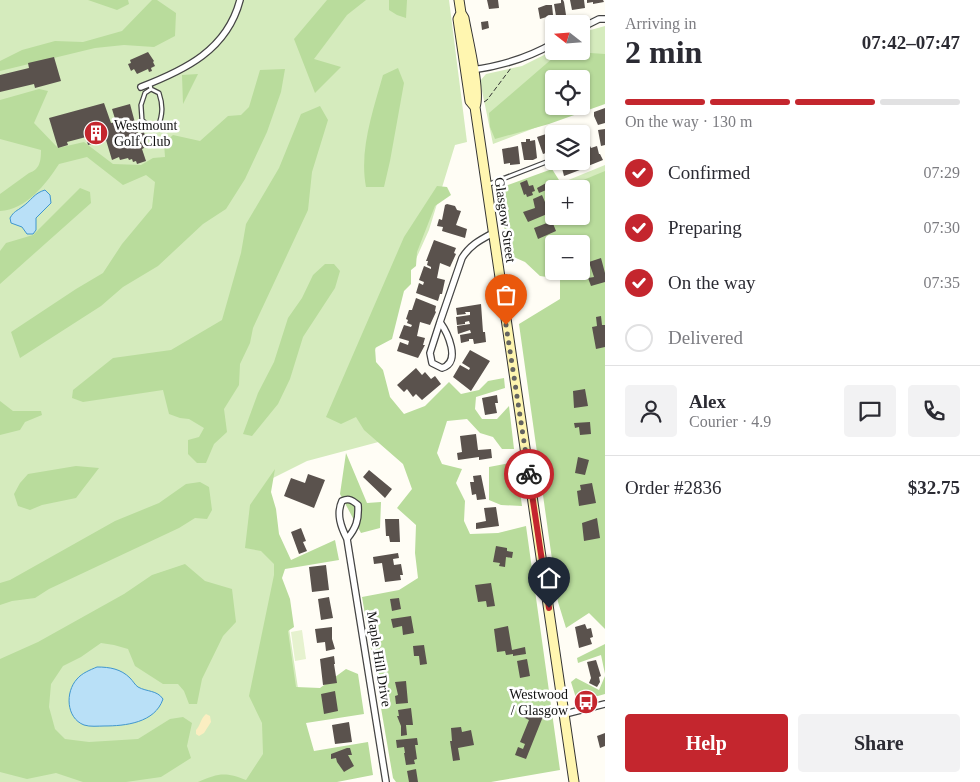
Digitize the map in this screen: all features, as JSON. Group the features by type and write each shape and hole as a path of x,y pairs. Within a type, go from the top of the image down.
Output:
{"street":[{"path":"141,88 150,86 202,57 213,47 225,31 240,0"},
{"name":"Glasgow Street","path":"459,0 461,13 464,18 470,100 478,106 486,185 574,782"},
{"path":"590,24 599,19 605,19"},
{"path":"469,70 510,62 531,56 545,49"},
{"path":"440,322 451,344 451,358 448,364 442,368 432,363 430,353 440,322 462,258 472,245 493,233"},
{"name":"Maple Hill Drive","path":"347,539 356,527 358,515 358,506 352,500 347,499 342,501 338,509 341,526 347,539 386,782"},
{"path":"565,714 605,704"}],"lane":[{"path":"150,86 159,93 162,104 162,118 158,126 149,126 142,120 141,105 145,93 150,86"},
{"path":"486,185 545,162"}],"path":[{"path":"478,106 487,100 511,69 510,62"}],"green space":[{"path":"0,0 449,0 467,142 455,145 429,230 371,359 401,436 307,461 267,481 312,782 0,782"},
{"path":"88,0 128,0 129,4 117,10"},
{"path":"152,0 157,0 176,13 175,36 154,47 124,45 95,48 0,71 0,61 22,50 55,41 83,42 122,31"},
{"path":"327,0 366,0 347,15 314,59 341,67 315,93 294,39"},
{"path":"389,0 407,0 406,18 389,10"},
{"path":"605,26 605,101 590,107 590,70 545,70 545,115 569,115 493,144 480,81 486,74 522,66 545,54 545,60 590,60 590,30"},
{"path":"590,53 605,54 605,104 590,109 590,70 545,70 545,115 574,115 495,139 490,127 489,113 551,60 590,60"},
{"path":"398,68 404,83 384,187 366,187 364,159 375,102 383,75"},
{"path":"285,69 281,92 267,132 245,179 226,209 203,224 158,266 123,287 101,306 20,358 11,332 103,273 122,244 152,208 155,182 146,175 123,185 87,157 59,164 48,180 27,201 9,210 0,211 0,194 36,170 40,161 41,150 0,139 0,100 39,89 48,91 34,123 58,148 84,142 113,164 141,165 153,158 165,157 164,143 173,135 200,141 228,116 241,115 249,107 260,70"},
{"path":"198,74 183,104 182,75"},
{"path":"320,106 328,120 312,172 308,210 253,328 250,343 240,364 239,385 224,409 227,432 214,444 206,463 197,463 188,454 188,440 199,437 204,428 189,419 169,414 163,390 83,402 72,398 73,390 113,358 171,350 222,320 241,253 246,224 279,168 301,114"},
{"path":"605,165 605,199 590,193 590,180 568,180"},
{"path":"549,170 553,170 559,180 545,180 545,225 590,225 590,180 583,180 605,171 605,629 589,613 566,628 558,602 519,324 560,299 560,280 590,280 590,235 545,235 545,277 540,276 525,262 507,254 497,189"},
{"path":"437,186 447,187 451,195 435,206 417,252 416,266 411,270 411,284 404,291 392,339 375,348 376,362 383,370 390,397 404,414 425,406 449,382 461,394 479,390 488,381 504,378 505,388 476,397 475,409 482,419 497,419 509,406 514,449 502,449 493,437 480,433 467,419 447,421 437,453 442,464 462,469 456,483 465,501 464,521 470,534 498,533 526,526 560,770 491,782 396,782 393,778 362,597 399,590 418,578 415,553 416,525 397,508 412,489 403,464 364,430 356,417 341,424 326,417 404,237"},
{"path":"80,188 90,192 91,203 0,284 0,251 6,243 33,235"},
{"path":"325,264 334,264 340,271 335,288 303,337 290,379 278,404 252,436 243,434 258,393 274,362 288,318 302,298 313,275"},
{"path":"0,401 13,411 41,411 42,415 25,422 20,430 0,435"},
{"path":"346,453 367,503 381,502 380,528 361,533 340,494"},
{"path":"516,462 522,506 501,505 489,500 489,467"},
{"path":"76,466 99,468 76,498 42,505 30,510 18,506 14,494 28,474"},
{"path":"275,469 271,492 276,509 279,534 291,560 335,540 339,560 285,569 282,578 290,599 294,627 288,631 296,687 320,688 346,669 358,674 364,714 306,723 314,751 368,742 373,775 337,782 198,782 222,775 246,780 263,754 262,723 249,696 274,575 274,564 261,551 245,548 250,505"},
{"path":"200,482 209,487 212,510 207,519 195,518 179,528 49,589 35,598 12,601 0,605 0,583 10,580 115,521 159,503 186,484"},
{"path":"185,564 205,581 232,589 236,622 223,636 202,679 197,704 189,704 184,691 178,684 163,684 135,666 128,649 101,643 81,657 63,666 51,684 49,707 55,729 65,739 89,742 138,739 170,719 183,717 192,723 187,746 191,758 161,777 126,782 83,782 56,773 27,779 0,772 0,659 38,642 124,594 152,575"},
{"path":"302,630 306,659 295,661 291,632"},
{"path":"605,644 605,674 601,655 578,663 577,658"},
{"path":"605,676 605,694 587,699 576,698 571,682 576,678 599,690"}],"sand":[{"path":"206,714 210,716 211,722 204,733 199,736 196,734 196,730"}],"water":[{"path":"45,190 50,195 51,203 36,218 36,230 33,234 27,234 22,227 11,223 10,218 14,212 35,195"},
{"path":"97,667 111,668 119,671 127,675 141,689 158,694 163,699 159,707 146,718 130,724 91,726 78,722 69,704 70,691 79,677"}],"building":[{"path":"487,0 498,0 499,8 489,9"},
{"path":"561,0 563,0 566,15 556,15 554,4 561,3"},
{"path":"570,0 584,0 585,8 572,10"},
{"path":"587,0 603,0 604,2 593,4 593,2 587,3"},
{"path":"552,5 553,15 545,15 545,17 540,19 538,8"},
{"path":"488,21 489,28 482,30 481,22"},
{"path":"148,52 154,61 155,66 151,68 152,71 149,72 148,69 137,74 134,69 131,71 128,64 131,63 130,60"},
{"path":"54,57 61,81 35,88 34,84 0,92 0,75 29,68 28,63"},
{"name":"Westmount Golf Club","path":"104,103 111,123 116,122 112,109 130,104 138,134 144,132 146,140 140,142 144,148 142,149 146,161 137,164 136,161 133,162 132,159 129,160 128,158 120,160 119,157 112,160 106,140 88,145 86,137 67,142 68,145 58,148 49,118"},
{"path":"605,108 605,123 598,125 594,112"},
{"path":"605,129 605,145 601,146 598,130"},
{"path":"545,134 545,153 543,154 537,137"},
{"path":"526,139 530,139 530,141 535,140 537,158 533,160 524,160 521,142 526,142"},
{"path":"518,146 520,164 504,164 502,149"},
{"path":"590,146 591,148 597,146 603,160 590,165"},
{"path":"562,170 580,170 564,176"},
{"path":"527,180 529,186 533,185 535,191 532,192 533,195 527,197 526,194 524,195 520,183"},
{"path":"545,184 545,190 539,193 537,188"},
{"path":"542,195 545,202 545,215 528,222 523,212 535,208 533,199"},
{"path":"445,205 455,206 457,210 461,211 456,225 467,229 465,238 442,231 443,227 437,226 439,219 442,220"},
{"path":"545,224 554,225 556,231 538,239 534,228"},
{"path":"434,240 456,248 454,253 456,254 450,267 440,263 437,278 445,280 442,294 440,294 438,301 416,293 419,283 423,285 424,282 419,280 424,266 431,269 427,265 428,261 426,261"},
{"path":"601,258 605,282 591,286 589,280 594,277 590,262"},
{"path":"416,298 436,306 436,312 430,325 420,322 417,336 425,338 423,345 425,345 418,358 397,351 400,342 408,345 409,341 399,338 404,325 411,327 412,325 407,323 408,320 406,319 409,310 412,310"},
{"path":"481,304 483,332 485,332 486,342 474,344 473,339 469,339 469,341 461,343 460,335 471,333 470,330 458,334 457,326 470,324 469,321 465,322 465,324 457,325 456,317 470,315 470,312 457,315 456,308"},
{"path":"601,316 602,325 605,325 605,347 596,349 592,327 597,326 596,317"},
{"path":"470,350 490,361 471,391 453,377 460,365 469,370 470,368 462,363"},
{"path":"416,368 422,375 425,372 431,379 435,376 441,384 422,400 416,394 413,397 407,389 404,392 397,385"},
{"path":"585,389 588,406 574,408 573,391"},
{"path":"497,395 498,403 495,403 497,413 485,415 482,398"},
{"path":"590,422 591,434 580,435 579,427 575,428 574,423"},
{"path":"476,434 478,450 491,449 492,458 479,460 479,457 458,460 457,453 462,452 460,436"},
{"path":"578,457 589,460 585,475 575,473"},
{"path":"369,470 392,489 385,498 363,477"},
{"path":"308,474 325,480 314,508 284,496 291,478 305,483"},
{"path":"481,475 486,499 477,500 476,494 472,495 470,482 474,482 473,476"},
{"path":"592,483 596,503 579,506 577,491 581,490 580,485"},
{"path":"496,507 499,526 476,529 476,523 486,521 484,508"},
{"path":"597,518 600,538 584,541 582,523"},
{"path":"385,519 399,519 400,542 390,542 389,536 386,536"},
{"path":"301,528 306,541 303,542 307,551 299,554 291,532"},
{"path":"496,546 507,548 507,551 513,552 512,558 506,557 505,567 499,566 500,563 493,562"},
{"path":"398,553 399,558 393,559 394,565 401,564 403,575 400,575 401,580 385,582 382,563 374,564 373,557"},
{"path":"326,565 329,590 312,592 309,567"},
{"path":"491,583 495,606 487,607 486,601 478,602 475,585"},
{"path":"329,597 333,618 321,620 318,599"},
{"path":"399,598 401,609 392,611 390,599"},
{"path":"411,616 414,633 403,635 402,626 393,628 391,619"},
{"path":"585,624 587,629 591,628 593,637 590,638 592,644 579,648 575,627"},
{"path":"508,626 512,650 525,647 526,654 513,656 513,654 506,655 505,651 497,652 494,629"},
{"path":"332,627 332,639 335,649 326,651 325,642 317,643 315,629"},
{"path":"424,645 427,664 420,665 419,656 414,656 413,646"},
{"path":"334,656 337,683 323,685 320,659"},
{"path":"527,659 530,676 520,678 517,661"},
{"path":"596,660 601,676 599,677 600,682 597,687 589,683 591,678 587,662"},
{"path":"406,681 408,703 396,704 395,696 398,695 395,682"},
{"path":"335,691 338,711 324,714 321,694"},
{"path":"527,707 544,714 526,759 515,755 518,747 523,749 525,744 520,742 529,720 523,717"},
{"path":"411,708 413,725 406,725 407,735 401,736 401,726 397,716 399,716 398,710"},
{"path":"349,722 352,742 335,744 332,725"},
{"path":"461,727 462,732 471,730 474,745 458,748 460,760 453,761 450,741 452,741 451,728"},
{"path":"605,733 605,746 600,748 597,736"},
{"path":"417,738 418,745 415,745 417,759 414,760 415,764 406,765 404,747 397,748 396,740"},
{"path":"350,748 352,755 348,755 354,766 344,772 336,758 331,759 331,754"},
{"path":"416,769 418,782 409,782 407,771"}],"way so far":[{"path":"506,325 529,474"}],"place":[{"name":"Westmount Golf Club","path":"96,133"},
{"name":"Westwood / Glasgow","path":"586,702"}],"route":[{"path":"529,474 549,608"}]}
